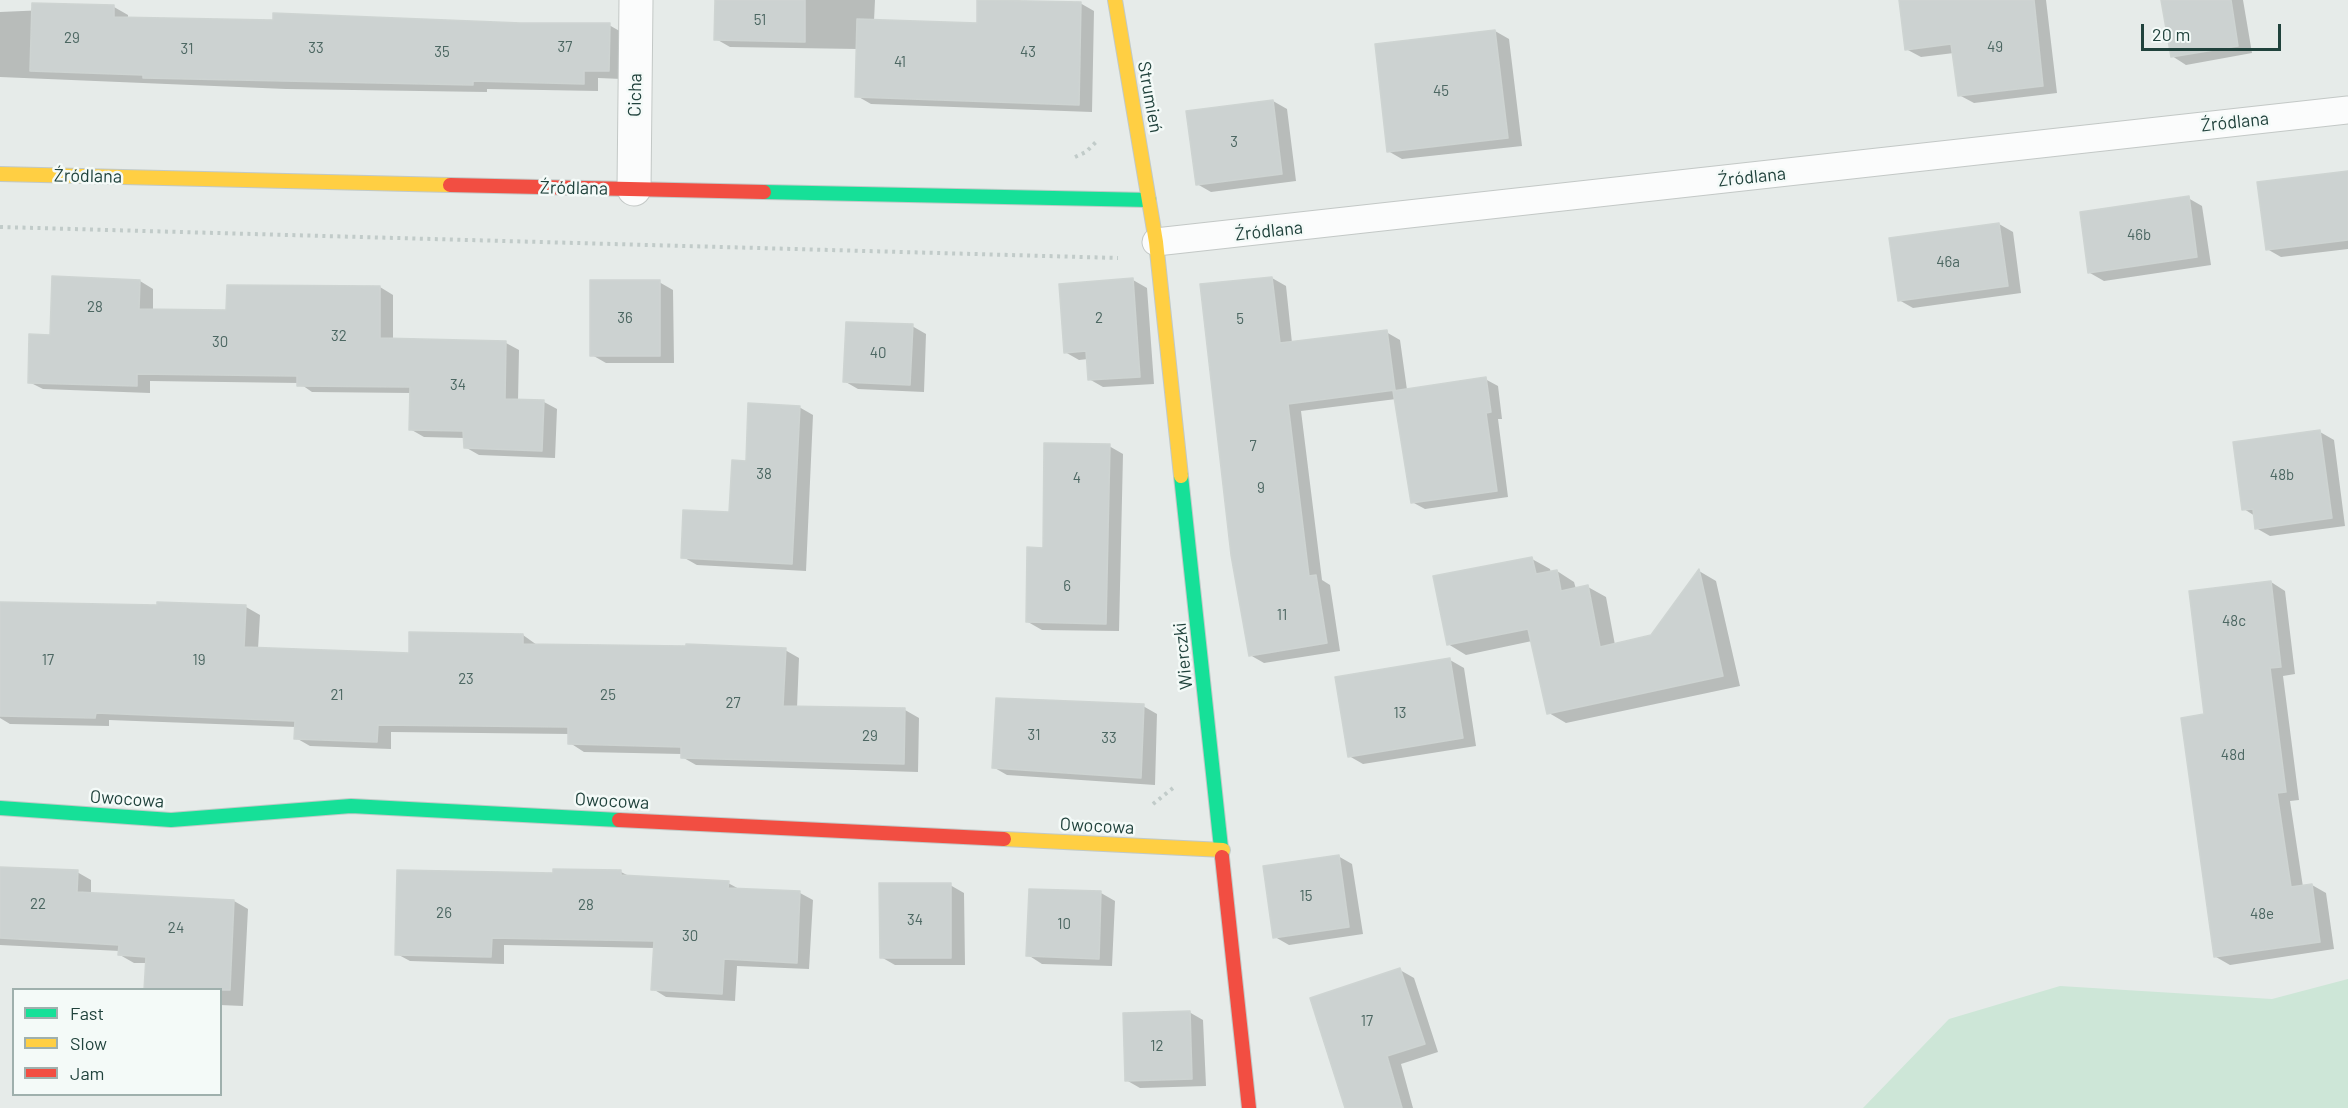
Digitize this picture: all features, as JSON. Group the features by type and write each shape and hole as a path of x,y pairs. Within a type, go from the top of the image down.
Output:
{"street":[{"name":"Cicha","path":"634,189 636,0"},
{"name":"Strumień","path":"1115,0 1149,200"},
{"name":"Źródlana","path":"0,174 1149,200"},
{"name":"Wierczki","path":"1149,200 1157,251 1223,850 1249,1108"},
{"name":"Owocowa","path":"0,808 171,820 351,806 1223,850"}],"lane":[{"name":"Źródlana","path":"1157,251 2348,110"}],"path":[{"path":"1071,159 1086,152 1094,145 1098,137"},
{"path":"0,227 1157,251"}],"green space":[{"path":"2348,979 2348,1108 1863,1108 1949,1019 2060,986 2272,999"}],"building":[{"path":"715,0 805,0 805,42 714,40"},
{"path":"977,0 1081,2 1079,105 855,97 857,19 977,23"},
{"path":"1899,0 2034,0 2043,86 1958,96 1951,44 1905,50"},
{"path":"2161,0 2231,0 2238,46 2171,57"},
{"path":"32,3 114,5 114,17 273,20 273,13 521,23 610,23 609,71 584,71 584,84 473,81 473,85 143,78 143,75 30,71"},
{"path":"1495,30 1508,138 1387,152 1375,44"},
{"path":"1273,100 1282,174 1196,185 1186,111"},
{"path":"2348,171 2348,240 2266,250 2257,182"},
{"path":"2189,196 2197,257 2088,273 2080,212"},
{"path":"1999,223 2008,286 1898,301 1889,238"},
{"path":"52,276 140,280 139,309 226,310 227,285 380,286 380,338 506,341 505,399 544,400 542,451 464,448 463,431 409,430 410,387 297,386 297,376 137,374 137,386 28,383 29,334 50,335"},
{"path":"1272,277 1280,343 1387,330 1395,390 1288,404 1309,576 1316,575 1327,643 1249,656 1231,555 1200,284"},
{"path":"1133,278 1140,377 1088,380 1086,351 1064,353 1059,284"},
{"path":"590,280 660,280 660,356 590,356"},
{"path":"846,322 913,324 910,385 843,382"},
{"path":"1486,377 1491,412 1486,413 1497,491 1411,503 1393,391"},
{"path":"748,403 800,406 792,564 681,558 683,510 729,512 732,460 746,461"},
{"path":"2320,430 2332,518 2255,529 2253,509 2242,510 2233,442"},
{"path":"1044,443 1110,444 1106,624 1026,622 1027,547 1043,548"},
{"path":"1532,557 1536,574 1557,570 1561,591 1588,585 1600,647 1651,635 1699,569 1723,676 1547,714 1528,629 1447,645 1433,576"},
{"path":"2271,581 2281,667 2270,668 2286,792 2277,793 2291,887 2312,884 2320,942 2214,957 2181,718 2204,714 2189,591"},
{"path":"0,602 157,605 157,602 246,605 244,647 409,653 409,632 523,634 523,644 686,646 686,644 786,648 783,706 905,708 904,764 681,758 681,747 568,744 568,727 378,725 377,742 294,739 295,721 96,713 95,718 0,716"},
{"path":"1450,658 1463,738 1348,757 1335,677"},
{"path":"996,698 1144,704 1141,778 992,768"},
{"path":"1339,855 1349,927 1273,938 1263,866"},
{"path":"0,867 78,870 77,892 234,900 230,990 222,990 222,988 144,988 146,957 118,955 119,945 0,938"},
{"path":"553,869 621,870 621,875 729,881 728,888 800,891 797,963 724,959 722,994 651,990 654,941 492,938 491,957 395,955 397,870 553,873"},
{"path":"879,883 951,883 951,958 880,958"},
{"path":"1029,889 1101,891 1099,959 1026,956"},
{"path":"1400,968 1425,1044 1387,1056 1402,1108 1345,1108 1310,998"},
{"path":"1190,1011 1192,1079 1125,1081 1123,1013"}],"traffic: fast":[{"path":"764,192 1149,200"},
{"path":"1181,476 1222,857"},
{"path":"0,808 171,820 351,806 619,820"}],"traffic: slow":[{"path":"1115,0 1156,242 1181,476"},
{"path":"0,174 450,185"},
{"path":"1004,839 1223,850"}],"traffic: jam":[{"path":"450,185 764,192"},
{"path":"619,820 1004,839"},
{"path":"1222,857 1249,1108"}]}
